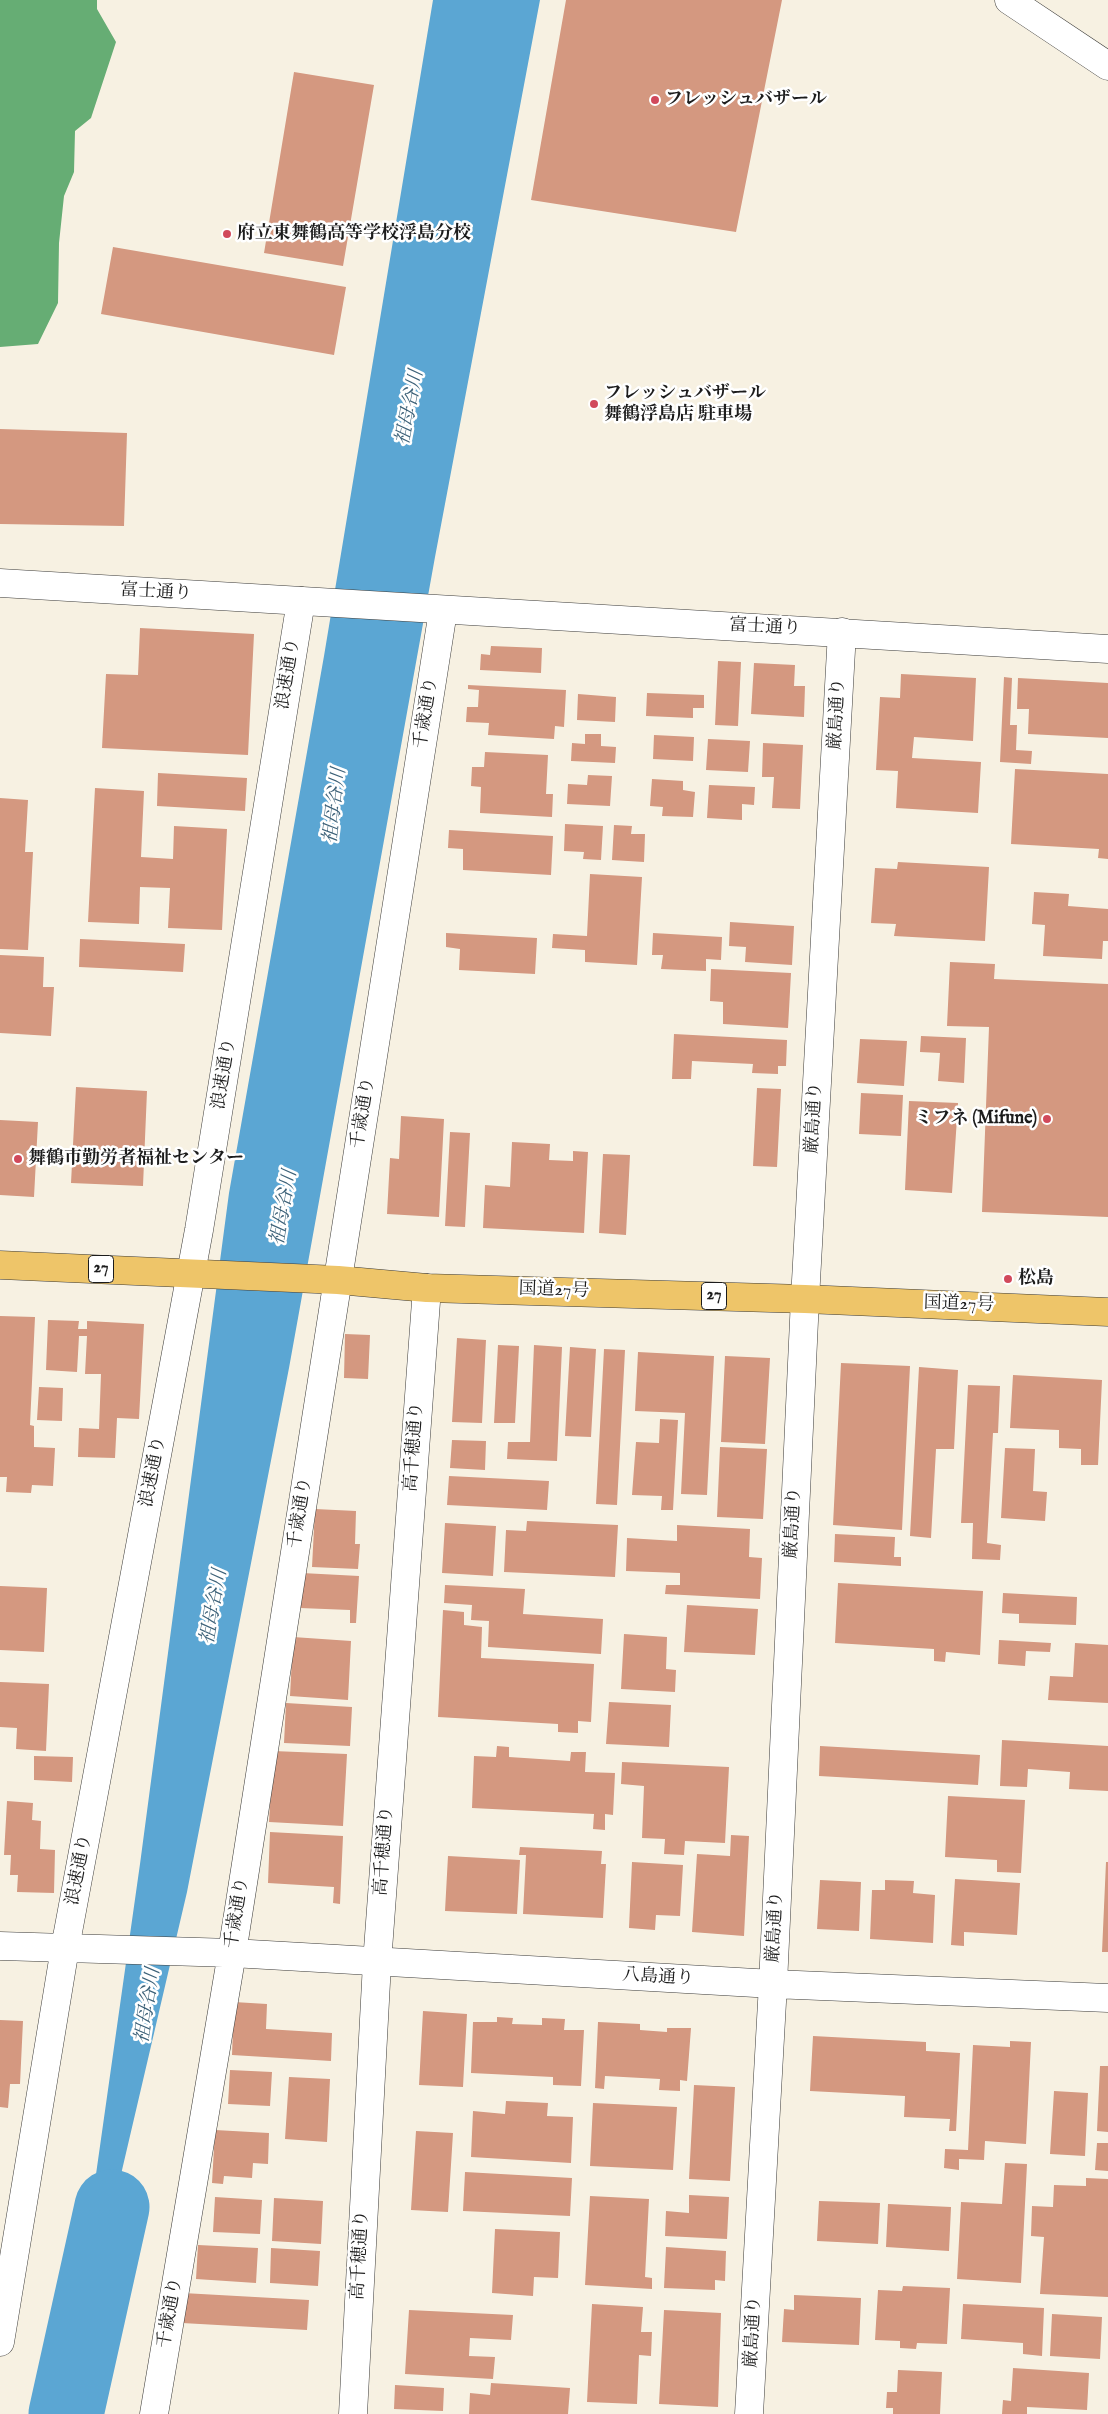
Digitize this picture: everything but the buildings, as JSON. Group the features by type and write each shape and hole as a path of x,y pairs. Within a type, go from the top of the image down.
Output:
{"highway":[{"name":"国道27号","path":"0,1264 329,1279 427,1288 805,1299 1108,1312"}],"street":[{"path":"1009,0 1108,66"},
{"name":"富士通り","path":"0,583 1108,649"},
{"name":"浪速通り","path":"0,2342 65,1948 196,1273 307,601"},
{"name":"千歳通り","path":"154,2414 220,1953 329,1279 432,610"},
{"name":"厳島通り","path":"749,2414 773,1984 805,1299 842,632"},
{"name":"高千穂通り","path":"353,2414 377,1963 427,1288"},
{"path":"0,1946 65,1948"},
{"name":"八島通り","path":"65,1948 220,1953 773,1984 1108,1998"}],"green space":[{"path":"0,0 97,0 97,9 116,42 91,118 75,131 74,172 64,196 59,243 58,303 38,344 0,347"}],"water":[{"path":"433,0 540,0 435,557 289,1368 187,1892 65,2414 62,2414 140,1864 229,1193 324,656"}],"waterway":[{"name":"祖母谷川","path":"66,2414 112,2207"}],"place":[{"name":"フレッシュバザール","path":"655,100"},
{"name":"府立東舞鶴高等学校浮島分校","path":"227,234"},
{"name":"フレッシュバザール 舞鶴浮島店 駐車場","path":"594,404"},
{"name":"ミフネ (Mifune)","path":"1047,1119"},
{"name":"舞鶴市勤労者福祉センター","path":"18,1159"},
{"name":"松島","path":"1008,1279"}]}
